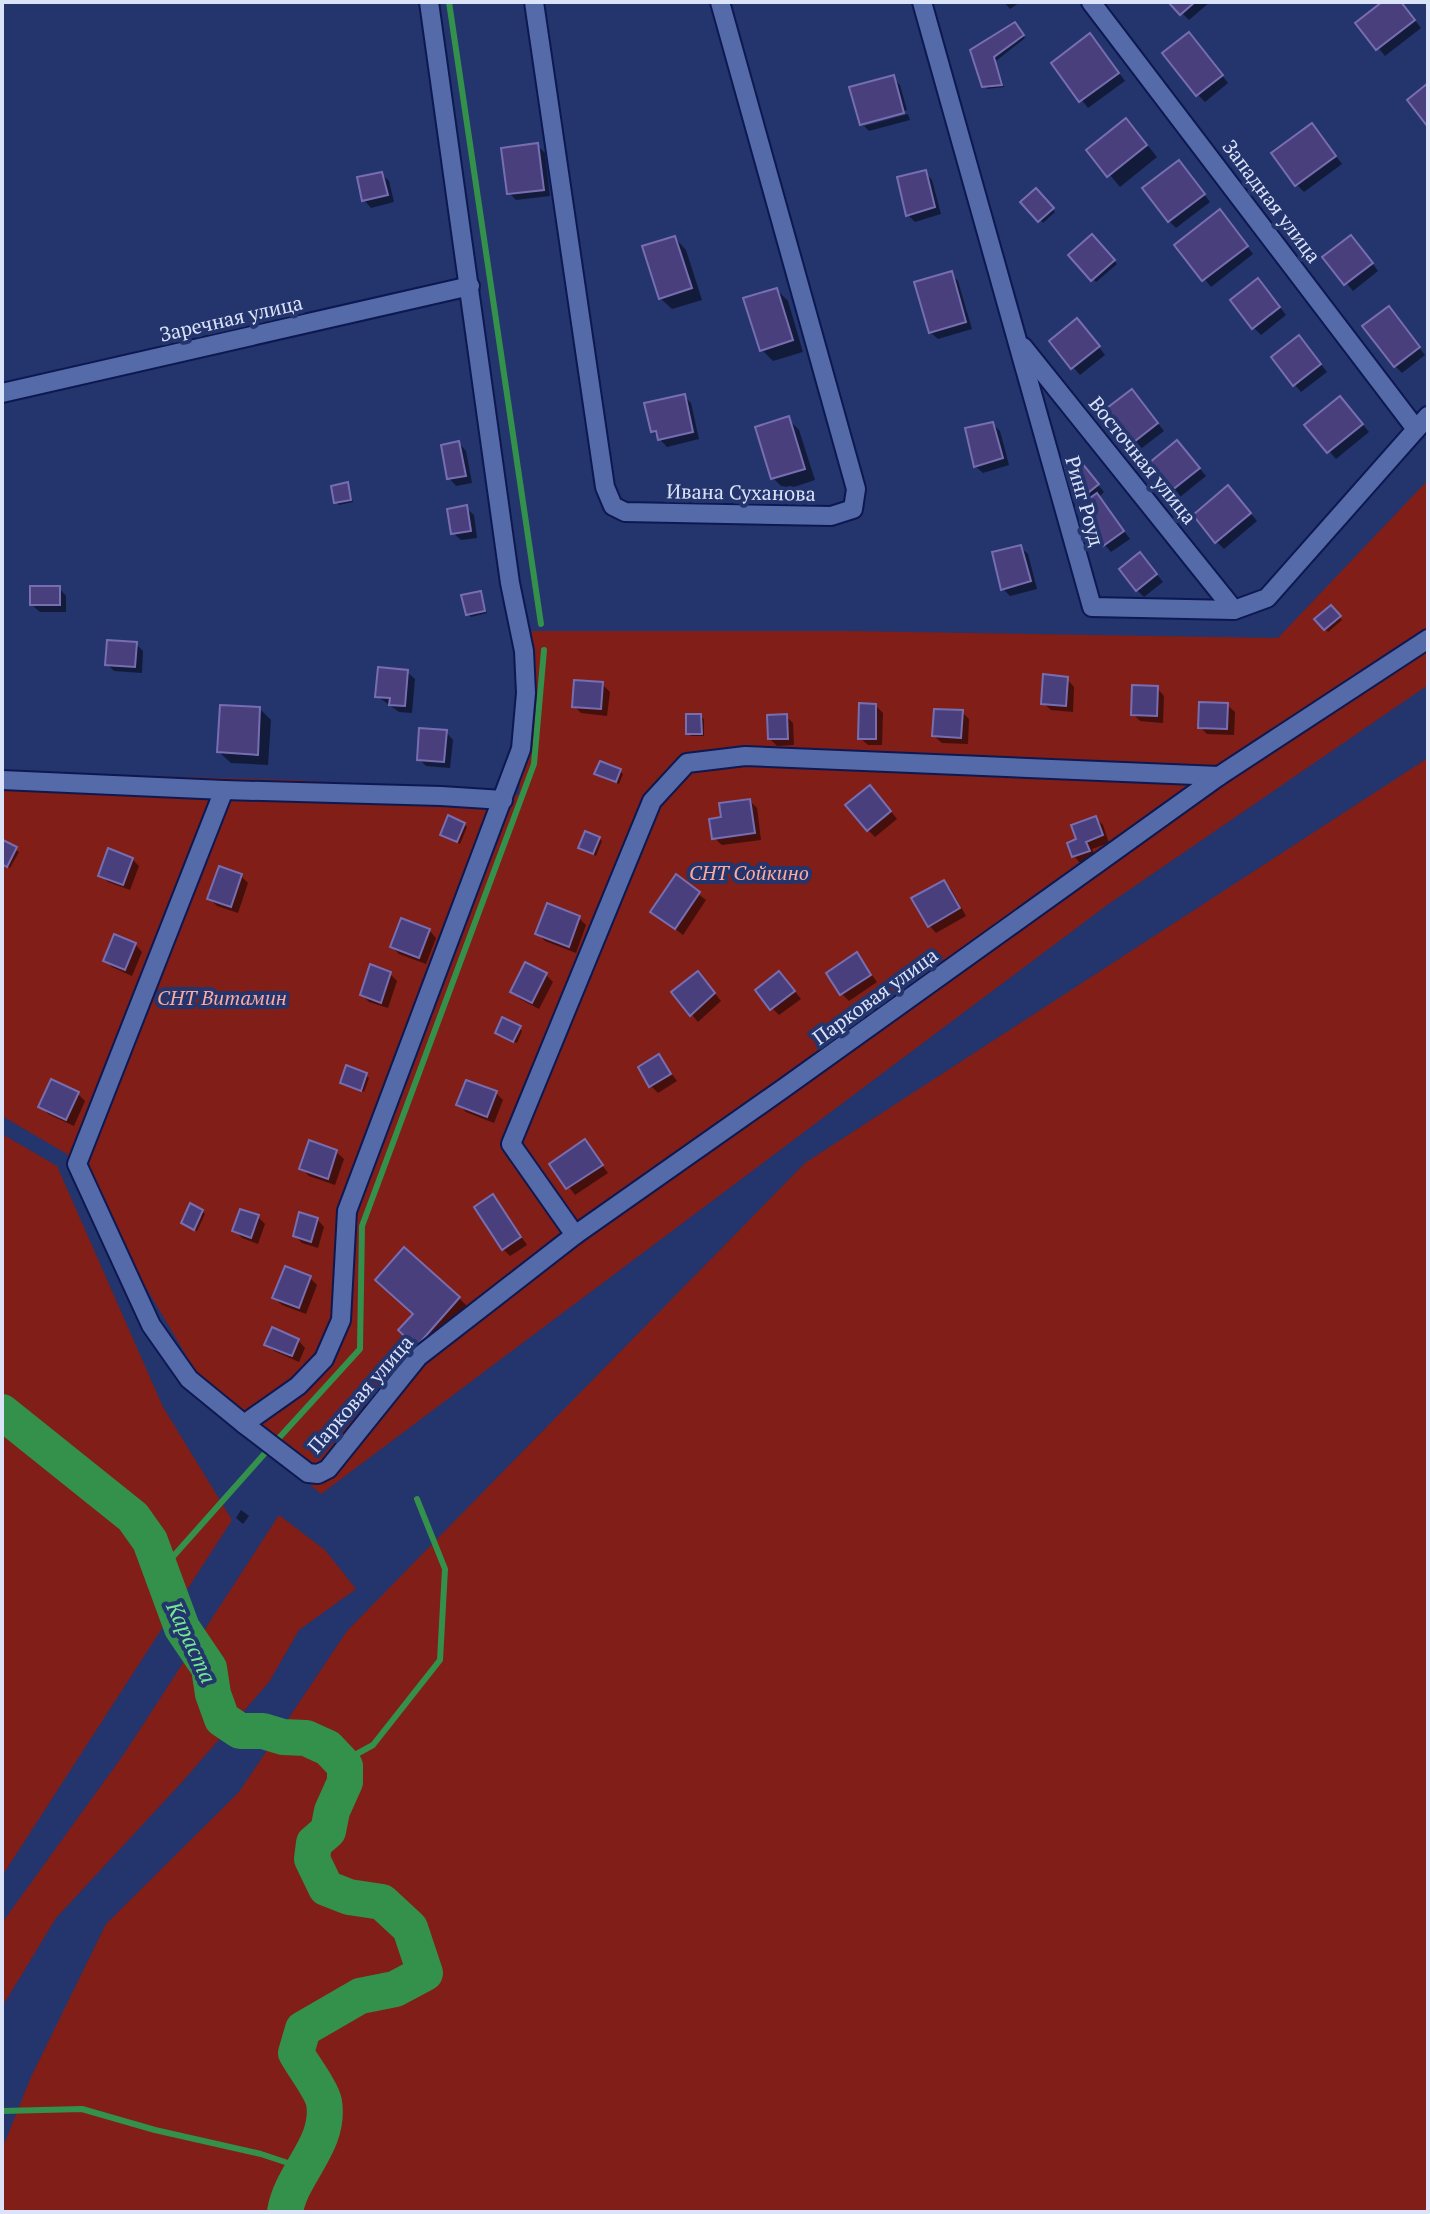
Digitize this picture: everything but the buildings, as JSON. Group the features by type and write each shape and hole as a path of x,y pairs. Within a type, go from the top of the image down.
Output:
{"street":[{"path":"244,1424 298,1386 324,1359 341,1320 347,1211 521,749 526,693 524,651 510,583 429,2"},
{"name":"Ивана Суханова","path":"534,2 605,487 613,506 625,512 831,516 853,509 856,489 720,2"},
{"name":"Ринг Роуд","path":"922,2 1092,607 1234,610 1267,598 1422,423"},
{"name":"Западная улица","path":"1091,2 1422,423"},
{"name":"Заречная улица","path":"2,393 470,286"},
{"name":"Восточная улица","path":"1017,338 1234,610"},
{"name":"Парковая улица","path":"224,790 77,1164 151,1325 189,1379 308,1473 318,1474 328,1469 418,1357 575,1235 1219,776 1428,639"},
{"path":"575,1235 511,1144 652,801 687,763 745,756 1219,776"},
{"path":"2,780 503,800"}],"green space":[{"name":"СНТ Сойкино","path":"1428,480 1428,685 1107,905 321,1494 212,1399 67,1154 2,1116 2,772 295,780 519,795 532,631 848,631 1278,638"},
{"path":"1428,758 1428,2212 2,2212 2,2149 31,2077 106,1924 239,1792 347,1631 805,1163"},
{"path":"2,1134 57,1166 163,1407 232,1520 2,1876"},
{"path":"279,1515 325,1550 356,1589 299,1630 269,1682 182,1782 56,1918 2,2007 2,1923 124,1754"}],"waterway":[{"path":"449,2 541,624"},
{"path":"278,1439 360,1349 362,1226 534,764 544,650"},
{"name":"Караста","path":"2,1412 133,1517 150,1541 182,1628 209,1668 213,1694 222,1719 240,1731 263,1731 283,1737 306,1738 328,1748 345,1766 345,1782 332,1811 328,1831 314,1843 312,1859 326,1888 349,1897 382,1902 410,1928 425,1973 395,1989 360,1996 303,2029 296,2053 322,2097 325,2117 322,2132 295,2184 285,2212"},
{"path":"162,1569 266,1452"},
{"path":"342,1762 373,1745 440,1660 445,1569 417,1499"},
{"path":"2,2111 82,2109 155,2130 261,2154 303,2168"}],"park label":[{"name":"СНТ Витамин","path":"222,997"}]}
